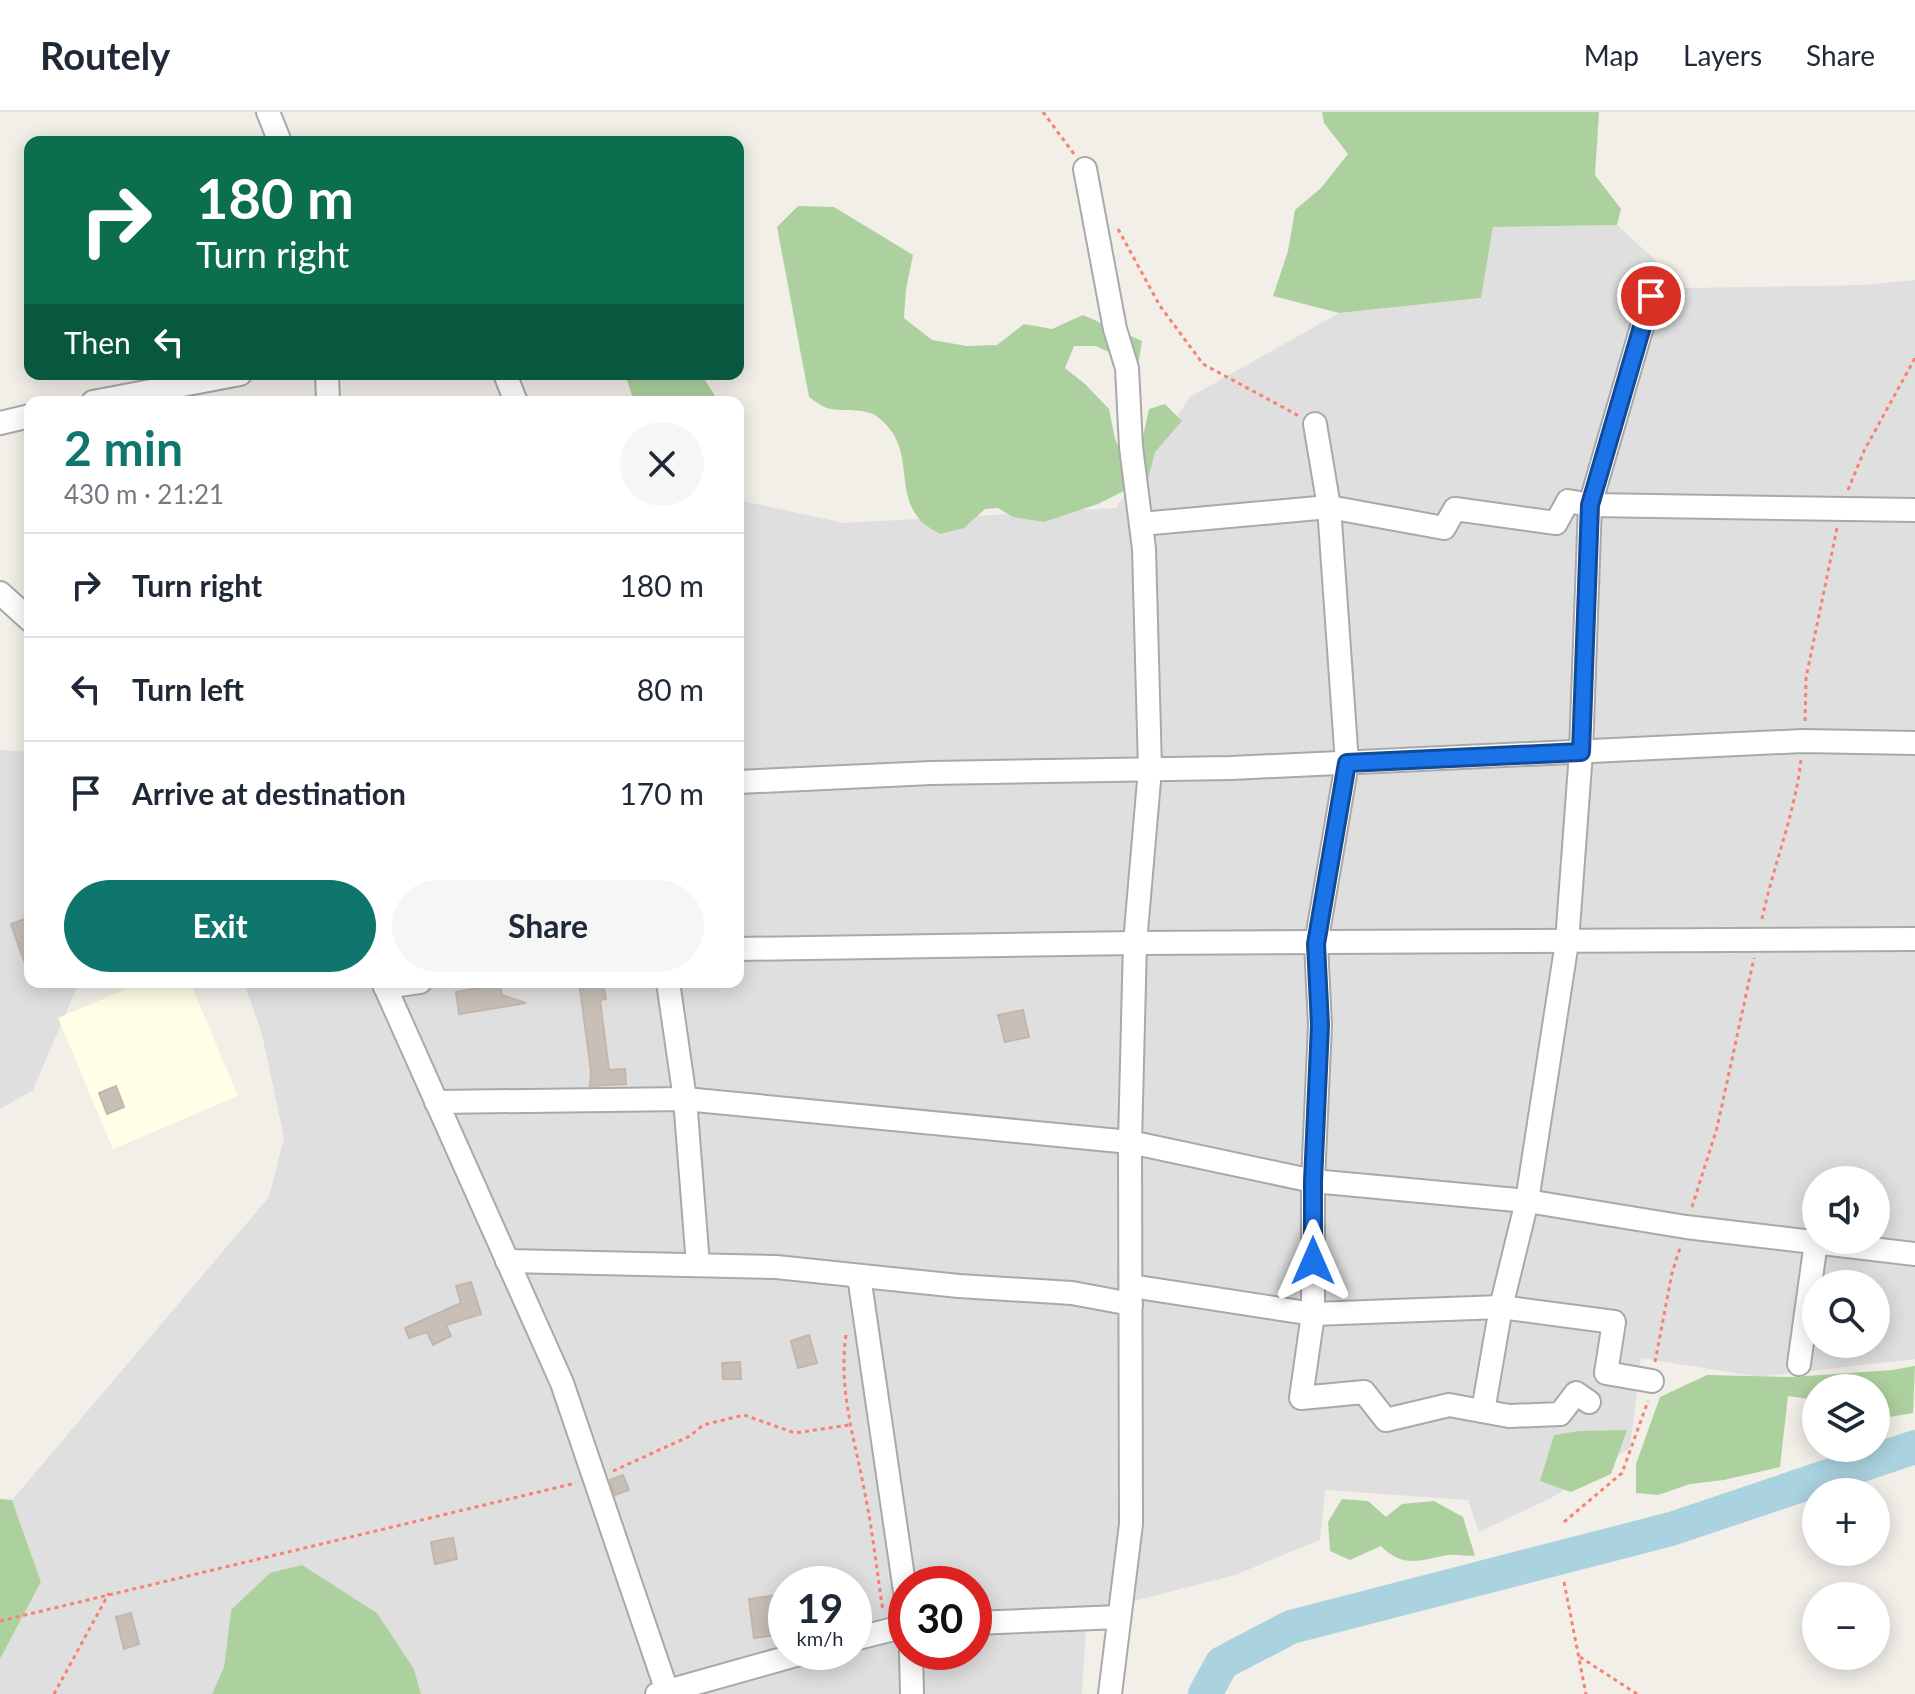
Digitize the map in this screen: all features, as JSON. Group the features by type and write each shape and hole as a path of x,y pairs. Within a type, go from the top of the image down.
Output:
{"street":[{"path":"268,112 278,136"},
{"path":"1085,169 1115,329 1127,368 1131,447 1144,549 1150,769 1135,943 1130,1142 1131,1524 1110,1694"},
{"path":"1483,1411 1501,1307 1527,1201 1567,942 1581,752 1590,505 1651,296"},
{"path":"124,396 208,380"},
{"path":"0,423 24,417"},
{"path":"1315,424 1329,507 1347,763 1316,944 1320,1025 1313,1181 1313,1314 1301,1398 1364,1392 1386,1420 1449,1405 1509,1416 1560,1414 1576,1393 1589,1402"},
{"path":"1141,524 1329,507 1444,528 1455,509 1556,523 1568,501 1590,505 1915,510"},
{"path":"0,593 24,615"},
{"path":"744,782 931,773 1347,763 1803,741 1915,743"},
{"path":"744,949 1135,943 1915,939"},
{"path":"386,988 562,1383 664,1693 768,1663"},
{"path":"669,988 685,1099 698,1265"},
{"path":"436,1102 685,1099 1130,1142 1313,1181 1527,1201 1686,1227 1802,1240"},
{"path":"1890,1251 1915,1254"},
{"path":"1799,1364 1814,1254"},
{"path":"507,1261 776,1267 959,1286 1131,1295 1313,1314 1501,1307 1614,1322 1606,1373 1652,1381"},
{"path":"859,1276 901,1566"},
{"path":"992,1622 1119,1617"},
{"path":"911,1670 912,1694"}],"path":[{"path":"1043,112 1085,169"},
{"path":"1115,224 1160,306 1203,364 1315,424"},
{"path":"846,1334 842,1363 849,1425 888,1594"},
{"path":"0,1621 595,1478 690,1436 703,1425 744,1415 795,1433 849,1425"},
{"path":"1564,1582 1586,1694"},
{"path":"54,1694 109,1593"},
{"path":"1580,1657 1637,1694"}],"shaded area":[{"path":"1617,225 1686,288 1864,285 1915,280 1915,1359 1759,1377 1641,1358 1630,1448 1551,1498 1479,1532 1468,1500 1325,1490 1320,1540 1235,1575 1087,1613 1082,1694 421,1694 414,1669 231,1609 224,1667 212,1694 0,1694 0,1659 41,1582 12,1500 269,1197 284,1138 262,1034 246,988 744,988 744,501 844,523 1116,508 1190,397 1339,313 1481,298 1493,227"},
{"path":"0,750 24,752 24,988 76,988 33,1090 0,1109"},
{"path":"129,988 193,988 238,1096 113,1149 58,1018"}],"green space":[{"path":"1322,112 1599,112 1595,175 1621,209 1617,225 1493,227 1481,298 1339,313 1273,296 1288,251 1295,210 1321,188 1348,154 1324,123"},
{"path":"798,206 834,207 913,255 904,318 932,340 967,346 997,345 1024,324 1052,329 1083,315 1142,341 1138,366 1096,346 1074,346 1065,368 1109,409 1115,439 1124,461 1142,441 1149,409 1165,404 1182,421 1155,452 1148,479 1098,504 1044,522 1013,517 998,508 985,509 964,528 940,534 924,524 912,508 902,456 891,430 874,415 828,408 809,397 777,227"},
{"path":"627,380 705,380 715,396 632,396"},
{"path":"1915,1366 1913,1413 1890,1417 1890,1374 1835,1374"},
{"path":"1707,1375 1802,1376 1802,1398 1788,1396 1780,1467 1690,1484 1658,1495 1636,1493 1636,1464 1660,1397"},
{"path":"1627,1430 1611,1474 1571,1492 1540,1481 1554,1435"},
{"path":"0,1499 12,1500 41,1582 0,1659"},
{"path":"1342,1499 1368,1501 1386,1517 1402,1504 1434,1501 1463,1517 1475,1556 1451,1555 1412,1561 1397,1558 1381,1546 1350,1560 1330,1551 1328,1522"},
{"path":"302,1565 377,1613 414,1669 421,1694 212,1694 224,1667 231,1610 270,1573"}],"building":[{"path":"24,919 24,961 11,924"},
{"path":"501,988 502,995 526,1003 459,1014 456,992"},
{"path":"580,988 604,988 606,999 600,1000 609,1070 625,1069 626,1084 590,1086 591,1071"},
{"path":"1023,1010 1029,1037 1005,1042 998,1015"},
{"path":"116,1086 124,1107 107,1114 99,1093"},
{"path":"471,1282 481,1314 446,1325 451,1336 433,1345 427,1332 409,1338 405,1328 461,1303 456,1286"},
{"path":"809,1335 817,1363 798,1368 791,1341"},
{"path":"740,1362 741,1379 723,1379 722,1363"},
{"path":"623,1475 629,1490 615,1495 610,1480"},
{"path":"453,1538 457,1559 435,1564 431,1542"},
{"path":"768,1596 768,1636 754,1638 749,1599"},
{"path":"131,1613 139,1644 124,1649 116,1617"}],"waterway":[{"path":"1205,1694 1222,1663 1291,1627 1671,1529 1915,1447"}],"route":[{"path":"1313,1261 1320,1025 1316,944 1347,763 1581,752 1590,505 1651,296"}]}
